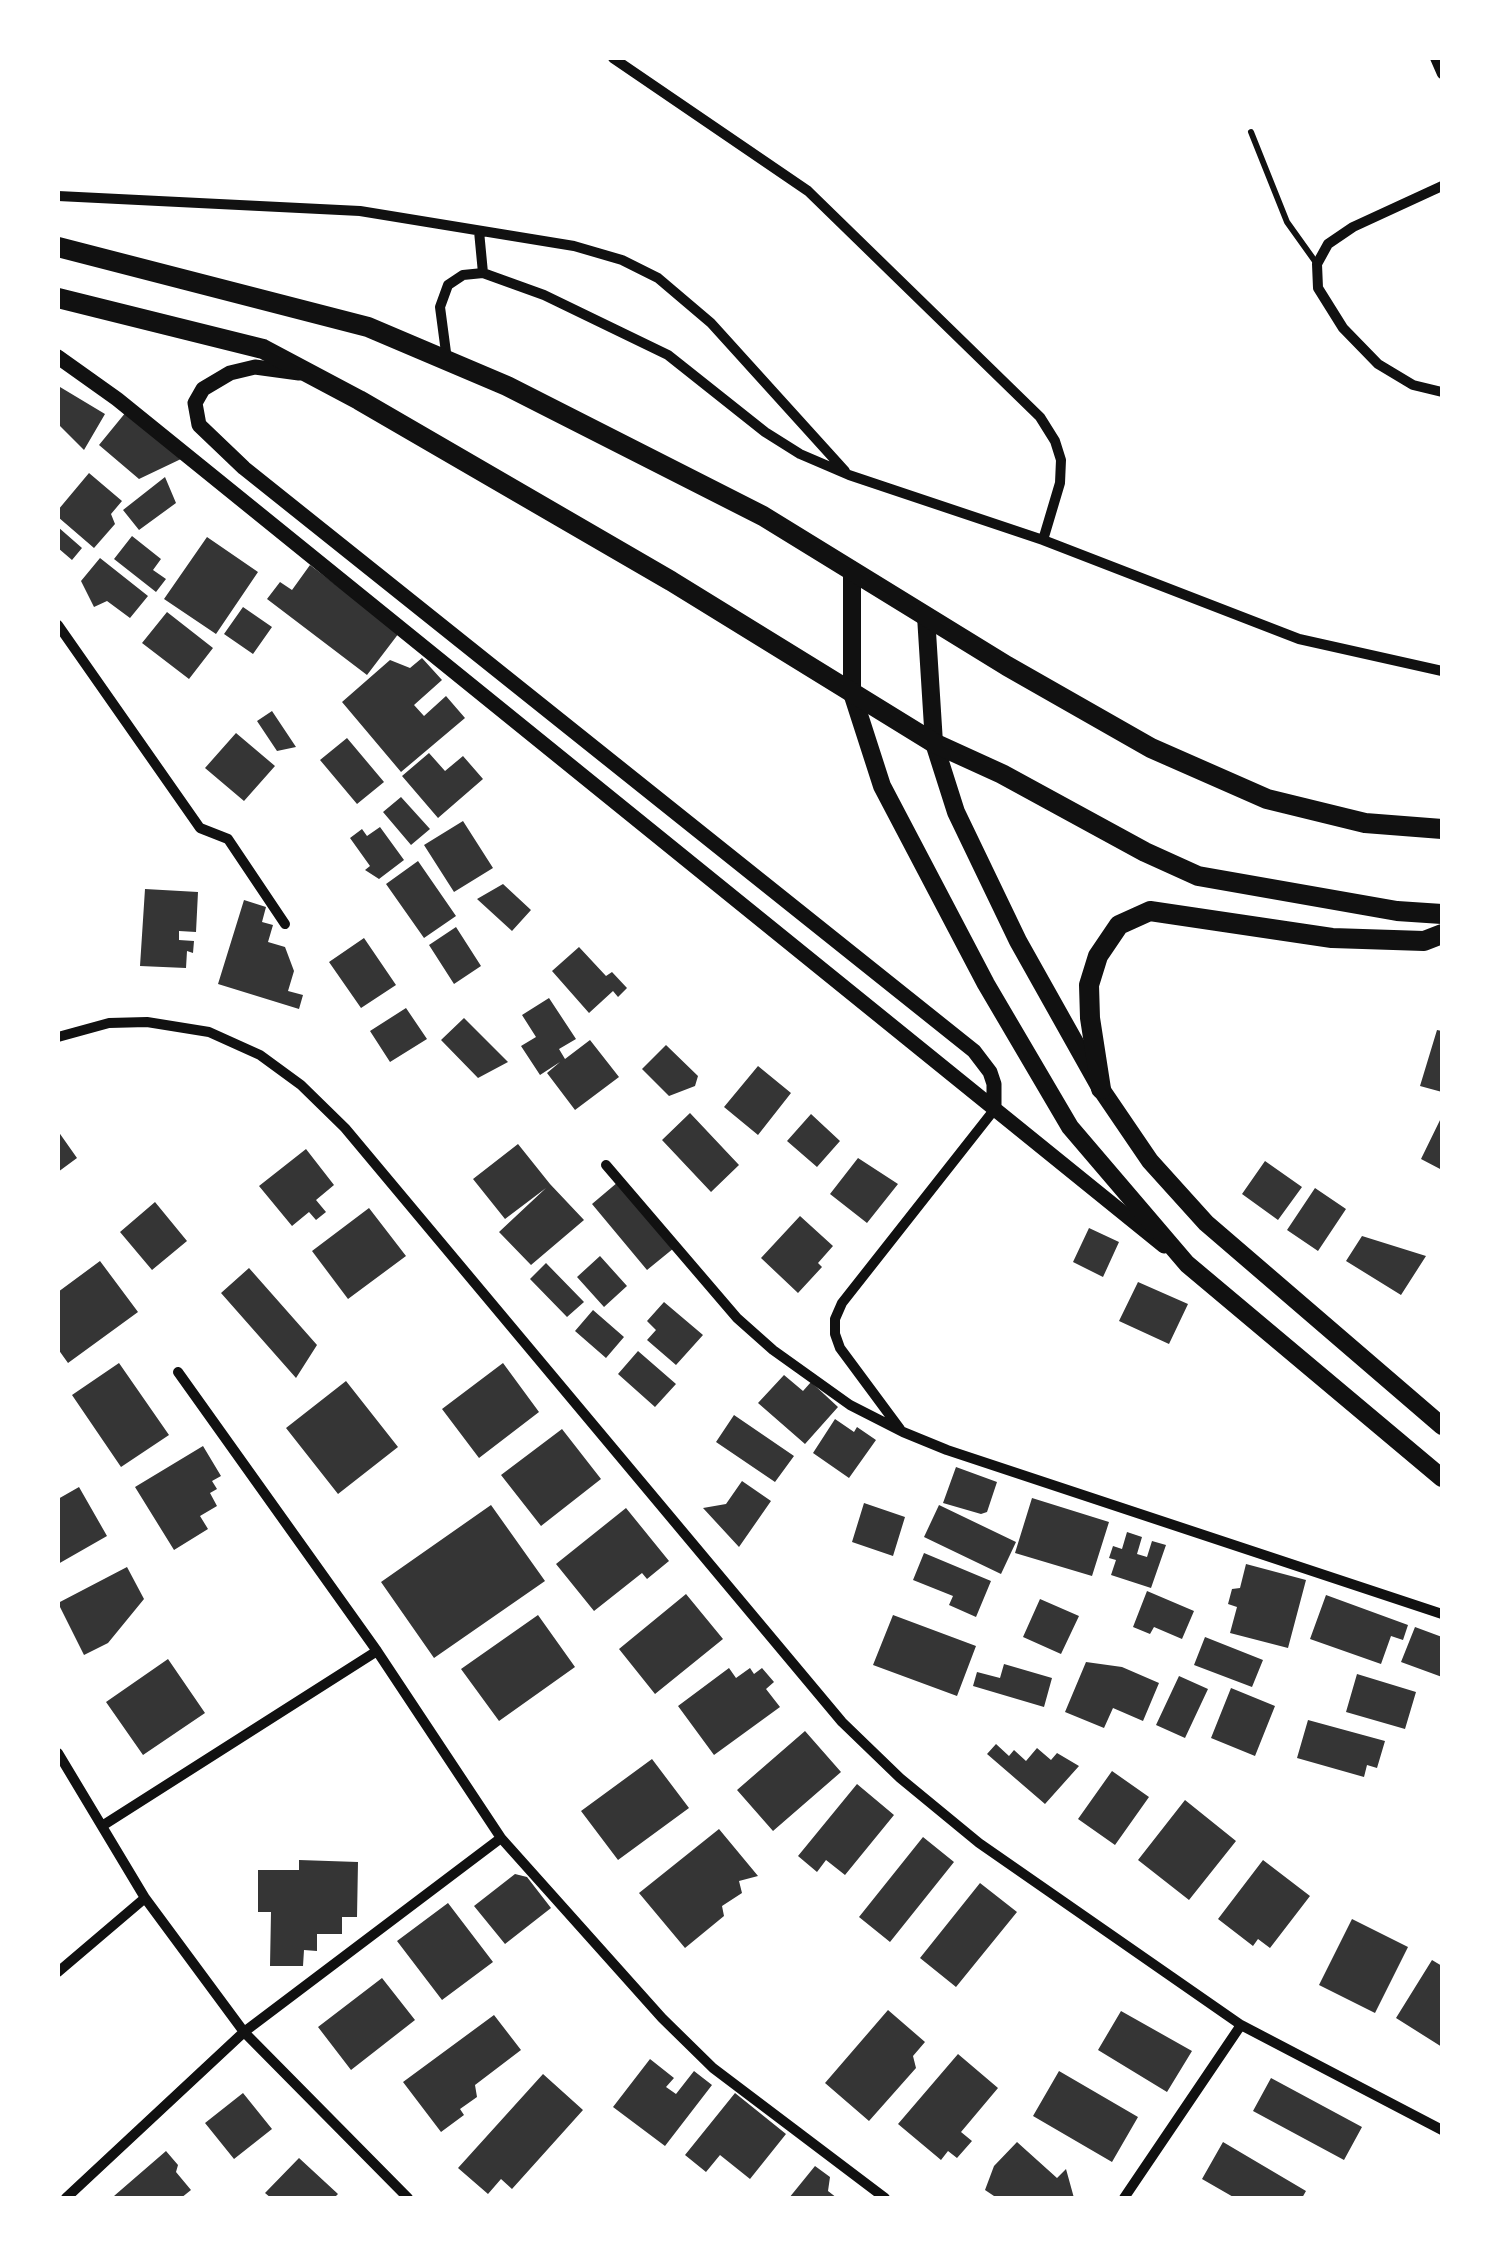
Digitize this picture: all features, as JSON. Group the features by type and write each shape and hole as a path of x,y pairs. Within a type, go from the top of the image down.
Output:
{"main road":[{"path":"58,247 368,328 507,386 763,516 1151,748 1267,800 1366,822 1442,829"},
{"path":"58,298 263,349 359,400 670,581 934,743 1198,876 1397,911 1442,914"},
{"path":"852,570 852,693 868,748 905,835 1070,1127 1187,1264 1442,1478"},
{"path":"926,616 934,743 956,812 982,871 1101,1088 1150,1161 1206,1223 1442,1426"},
{"path":"1101,1088 1090,1018 1090,985 1098,956 1119,925 1150,911 1332,938 1424,941 1442,934"}],"street":[{"path":"613,58 808,190 1040,417 1061,460 1060,483 1044,540"},
{"path":"1435,58 1442,74"},
{"path":"1442,186 1353,227 1328,244 1317,264 1318,288 1343,328 1378,364 1413,385 1442,392"},
{"path":"58,196 360,210 574,246 622,260 658,278 710,323 850,475"},
{"path":"479,230 483,273"},
{"path":"447,361 440,307 448,285 463,275 483,273 544,295 668,355 765,432 800,454 850,475 1044,540 1299,639 1442,671"},
{"path":"58,357 163,436 762,917 1187,1264"},
{"path":"308,374 254,368 230,373 203,389 195,403 200,425 244,468 974,1051 990,1072 994,1110 842,1302 836,1319 835,1334 840,1348 902,1432"},
{"path":"58,625 200,828 228,839 285,924"},
{"path":"58,648 69,640"},
{"path":"58,1037 109,1023 147,1022 209,1032 260,1056 300,1085 357,1143 842,1722 900,1778 980,1843 1241,2025 1442,2130"},
{"path":"606,1165 737,1318 773,1350 850,1405 902,1432 1046,1484 1442,1614"},
{"path":"178,1372 377,1652 502,1838 662,2018 714,2068 885,2198"},
{"path":"102,1826 377,1652"},
{"path":"58,1753 145,1898 244,2032 408,2198"},
{"path":"66,2198 244,2032 502,1838"},
{"path":"58,1972 145,1898"},
{"path":"1124,2198 1241,2025"}],"lane":[{"path":"1251,132 1288,222 1317,264"}],"building":[{"path":"60,387 105,414 84,450 58,424"},
{"path":"126,412 181,459 139,479 99,445"},
{"path":"89,473 122,501 111,514 115,524 94,548 58,517 58,510"},
{"path":"165,477 176,503 139,530 123,510"},
{"path":"58,527 82,548 72,560 58,548"},
{"path":"132,536 161,559 153,570 166,579 156,592 114,559"},
{"path":"207,537 258,572 216,634 164,599"},
{"path":"100,558 148,596 130,618 107,601 94,607 81,581"},
{"path":"310,565 399,633 367,675 267,599 280,582 292,590"},
{"path":"243,607 272,627 253,654 224,634"},
{"path":"167,612 213,648 189,679 142,643"},
{"path":"422,658 442,680 414,705 424,716 446,696 465,718 401,772 342,702 390,660 410,668"},
{"path":"272,711 296,747 277,751 257,721"},
{"path":"236,733 275,766 244,801 205,768"},
{"path":"347,738 384,782 357,804 320,760"},
{"path":"429,753 445,771 463,756 483,779 438,818 402,776"},
{"path":"401,797 430,829 411,845 383,812"},
{"path":"463,821 493,868 454,892 424,845"},
{"path":"380,827 404,860 379,879 365,870 370,866 350,838 362,829 367,836"},
{"path":"418,861 456,916 424,938 386,884"},
{"path":"503,884 531,910 512,931 477,899"},
{"path":"145,889 198,892 196,932 179,931 179,940 194,941 193,953 187,951 186,968 140,966"},
{"path":"244,900 266,907 262,922 273,925 268,942 285,947 294,971 288,991 303,995 299,1009 218,984"},
{"path":"456,927 481,966 454,984 429,945"},
{"path":"364,938 396,985 361,1008 329,962"},
{"path":"579,947 606,976 612,972 627,988 618,997 613,991 589,1013 552,971"},
{"path":"549,998 576,1039 559,1049 565,1059 590,1040 619,1077 575,1110 547,1073 560,1062 540,1075 521,1046 536,1037 522,1015"},
{"path":"406,1008 427,1039 390,1062 370,1031"},
{"path":"464,1018 508,1062 478,1078 441,1040"},
{"path":"1437,1030 1442,1031 1442,1092 1420,1086"},
{"path":"666,1045 698,1076 695,1086 669,1096 642,1069"},
{"path":"758,1066 791,1093 758,1135 724,1107"},
{"path":"690,1113 739,1165 711,1192 662,1140"},
{"path":"811,1114 840,1141 817,1167 787,1141"},
{"path":"1442,1116 1442,1170 1421,1159"},
{"path":"58,1131 77,1158 58,1172"},
{"path":"518,1144 584,1220 531,1265 499,1232 546,1188 505,1219 473,1179"},
{"path":"306,1149 334,1185 316,1200 326,1212 316,1220 309,1212 292,1226 259,1186"},
{"path":"858,1158 898,1184 867,1223 830,1194"},
{"path":"1265,1161 1302,1187 1278,1220 1242,1194"},
{"path":"618,1182 674,1248 647,1270 592,1204"},
{"path":"1315,1188 1346,1209 1318,1251 1287,1230"},
{"path":"155,1202 187,1241 152,1270 120,1232"},
{"path":"369,1208 406,1256 348,1299 312,1251"},
{"path":"800,1216 833,1246 818,1263 822,1267 798,1293 761,1258"},
{"path":"1089,1228 1119,1242 1103,1277 1073,1262"},
{"path":"1362,1236 1426,1256 1401,1295 1346,1261"},
{"path":"600,1256 627,1286 604,1307 577,1277"},
{"path":"100,1261 138,1312 68,1363 58,1349 58,1292"},
{"path":"546,1263 584,1302 567,1317 530,1279"},
{"path":"249,1268 317,1345 296,1378 221,1293"},
{"path":"1138,1282 1188,1304 1169,1344 1119,1321"},
{"path":"664,1302 703,1335 676,1365 647,1340 656,1330 647,1321"},
{"path":"593,1310 624,1337 606,1358 575,1331"},
{"path":"638,1351 676,1384 655,1407 618,1374"},
{"path":"119,1363 169,1435 121,1467 72,1395"},
{"path":"503,1363 539,1412 479,1458 442,1409"},
{"path":"784,1375 803,1391 811,1382 838,1407 805,1444 758,1403"},
{"path":"346,1381 398,1447 338,1494 286,1428"},
{"path":"734,1415 794,1456 775,1482 716,1442"},
{"path":"835,1419 876,1440 849,1478 813,1453"},
{"path":"562,1429 601,1479 541,1526 501,1475"},
{"path":"203,1446 221,1476 212,1481 217,1489 210,1493 217,1506 200,1516 208,1529 174,1550 135,1487"},
{"path":"956,1467 997,1482 987,1512 981,1514 943,1503"},
{"path":"742,1481 771,1501 739,1547 703,1508 726,1504"},
{"path":"79,1487 107,1536 58,1564 58,1499"},
{"path":"1032,1498 1109,1522 1092,1576 1015,1553"},
{"path":"864,1503 905,1517 893,1556 852,1542"},
{"path":"491,1505 545,1581 434,1658 381,1582"},
{"path":"939,1505 1016,1542 1001,1574 924,1537"},
{"path":"626,1508 669,1561 647,1579 642,1573 594,1611 556,1564"},
{"path":"1127,1532 1142,1537 1137,1554 1147,1557 1152,1541 1166,1545 1151,1588 1111,1575 1116,1560 1109,1558 1113,1546 1122,1549"},
{"path":"924,1553 991,1581 976,1617 949,1605 953,1596 913,1580"},
{"path":"1246,1564 1306,1580 1288,1648 1230,1633 1237,1607 1228,1604 1232,1589 1240,1588"},
{"path":"127,1567 144,1599 108,1643 84,1655 58,1603"},
{"path":"1147,1591 1194,1611 1182,1639 1154,1627 1150,1634 1133,1627"},
{"path":"686,1594 723,1639 655,1694 619,1649"},
{"path":"1326,1595 1408,1625 1403,1640 1391,1636 1381,1664 1310,1639"},
{"path":"1040,1599 1079,1616 1061,1654 1023,1637"},
{"path":"538,1615 575,1667 499,1721 461,1669"},
{"path":"893,1615 976,1646 957,1696 873,1665"},
{"path":"1415,1627 1442,1637 1442,1677 1401,1662"},
{"path":"1205,1637 1263,1660 1252,1687 1194,1665"},
{"path":"168,1659 205,1713 143,1755 106,1702"},
{"path":"1086,1662 1122,1667 1159,1683 1143,1721 1113,1708 1104,1728 1065,1712"},
{"path":"1004,1664 1052,1678 1044,1707 973,1686 977,1672 1000,1678"},
{"path":"729,1668 736,1678 750,1668 754,1674 762,1668 774,1682 766,1689 780,1707 714,1755 678,1706"},
{"path":"1357,1674 1416,1692 1405,1729 1346,1712"},
{"path":"1179,1676 1208,1689 1185,1738 1156,1725"},
{"path":"1231,1688 1275,1706 1255,1756 1211,1738"},
{"path":"1308,1720 1385,1741 1377,1768 1367,1765 1364,1777 1297,1758"},
{"path":"805,1731 841,1772 773,1831 737,1790"},
{"path":"996,1744 1009,1756 1014,1750 1026,1761 1037,1748 1051,1760 1057,1753 1079,1766 1045,1804 987,1754"},
{"path":"652,1759 689,1808 618,1860 581,1811"},
{"path":"1112,1771 1149,1797 1115,1845 1078,1819"},
{"path":"857,1784 894,1815 845,1875 826,1860 817,1872 798,1856"},
{"path":"1185,1800 1236,1841 1189,1900 1138,1860"},
{"path":"719,1829 758,1876 739,1881 742,1893 722,1906 724,1916 685,1948 639,1893"},
{"path":"923,1837 954,1862 890,1942 859,1917"},
{"path":"299,1860 358,1862 357,1917 342,1917 342,1934 317,1934 317,1951 304,1950 303,1966 270,1966 271,1912 258,1912 258,1870 299,1870"},
{"path":"1263,1860 1310,1896 1270,1948 1258,1939 1253,1946 1218,1919"},
{"path":"515,1874 527,1877 551,1908 505,1944 474,1906"},
{"path":"980,1883 1017,1912 956,1987 920,1958"},
{"path":"448,1903 493,1962 442,2000 397,1941"},
{"path":"1352,1919 1408,1947 1375,2013 1319,1985"},
{"path":"1432,1960 1442,1966 1442,2047 1396,2018"},
{"path":"382,1978 415,2020 351,2070 318,2027"},
{"path":"888,2010 925,2042 913,2056 916,2068 869,2121 825,2083"},
{"path":"1121,2011 1192,2051 1167,2092 1098,2050"},
{"path":"494,2015 521,2050 475,2085 477,2097 460,2109 464,2115 441,2132 403,2082"},
{"path":"958,2054 998,2088 961,2132 972,2141 957,2158 948,2151 941,2160 898,2124"},
{"path":"650,2059 674,2078 666,2087 676,2094 694,2071 712,2085 665,2146 613,2107"},
{"path":"1059,2071 1138,2117 1112,2162 1033,2116"},
{"path":"543,2074 583,2110 512,2189 501,2179 488,2194 458,2168"},
{"path":"1271,2078 1362,2127 1344,2160 1253,2111"},
{"path":"243,2093 272,2129 234,2159 205,2123"},
{"path":"735,2093 786,2134 750,2179 720,2155 706,2172 685,2155"},
{"path":"1017,2142 1057,2178 1066,2169 1074,2198 997,2198 985,2190 994,2166"},
{"path":"1223,2142 1306,2191 1302,2198 1235,2198 1202,2179"},
{"path":"166,2151 191,2190 181,2198 114,2196"},
{"path":"299,2158 338,2194 334,2198 271,2198 265,2193"},
{"path":"815,2166 830,2177 828,2191 837,2198 789,2198"}]}
